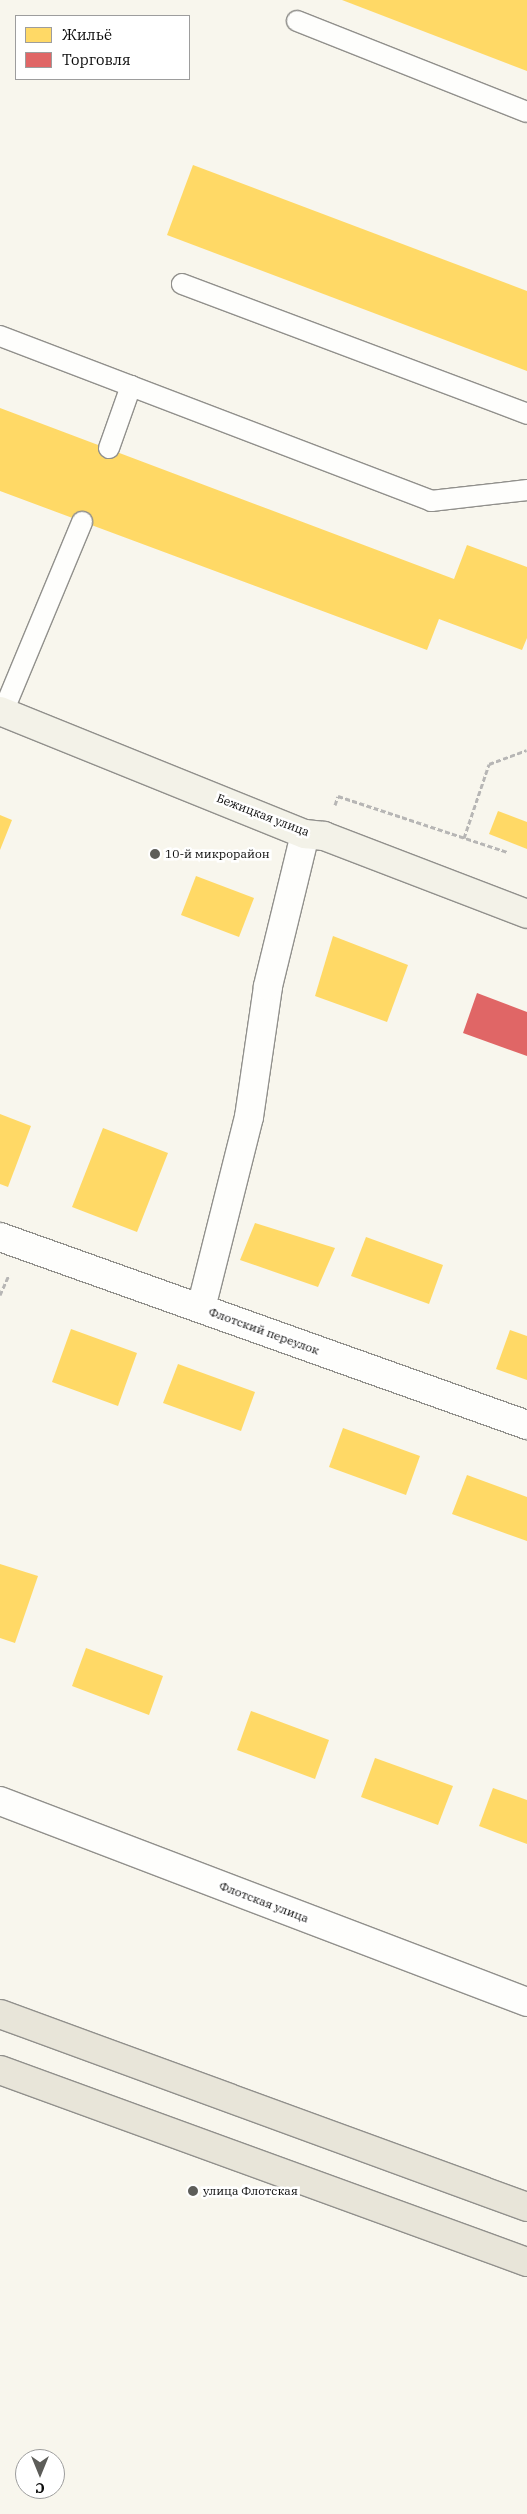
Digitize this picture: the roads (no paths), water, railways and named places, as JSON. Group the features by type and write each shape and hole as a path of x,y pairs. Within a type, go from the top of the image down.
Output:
{"main road":[{"path":"0,2014 527,2207"},
{"path":"0,2070 527,2262"}],"street":[{"name":"Бежицкая улица","path":"1,711 304,834 324,836 527,914"},
{"path":"201,1308 249,1117 268,986 304,834"},
{"name":"Флотский переулок","path":"0,1237 527,1425"},
{"name":"Флотская улица","path":"0,1801 527,2002"}],"lane":[{"path":"297,22 527,112"},
{"path":"182,284 527,414"},
{"path":"0,336 431,501 527,490"},
{"path":"109,448 131,386"},
{"path":"1,711 82,522"}],"place":[{"name":"10-й микрорайон","path":"155,854"},
{"name":"улица Флотская","path":"193,2191"}]}
